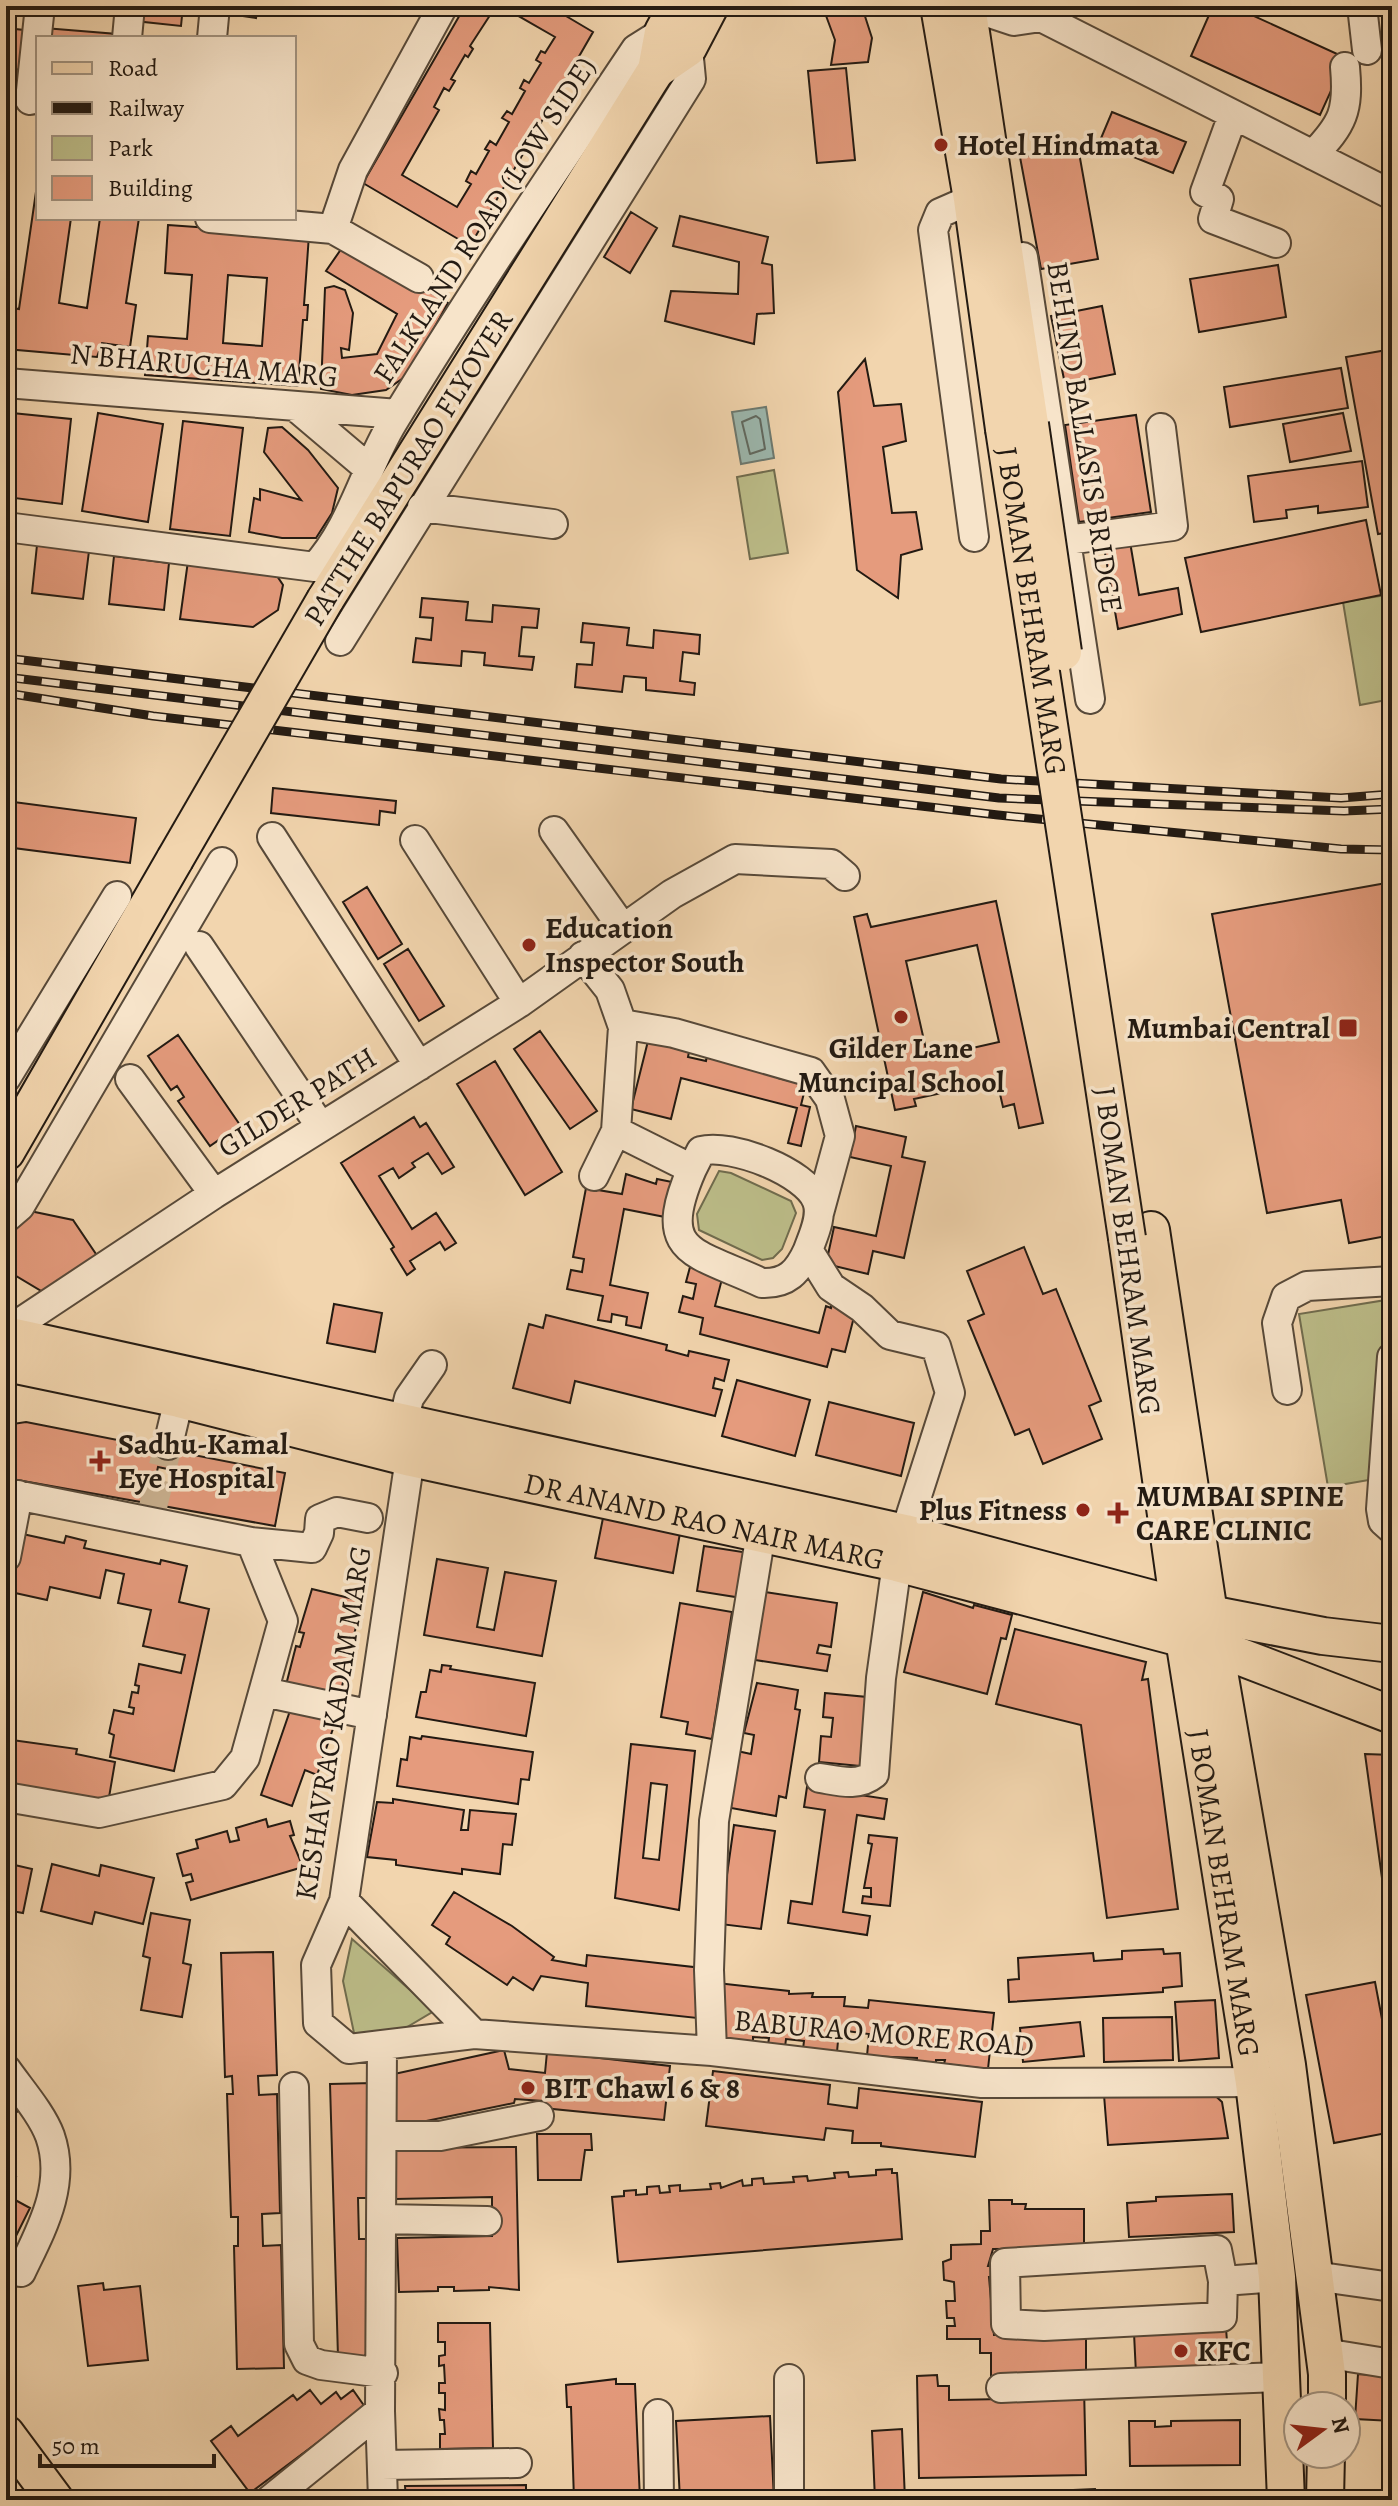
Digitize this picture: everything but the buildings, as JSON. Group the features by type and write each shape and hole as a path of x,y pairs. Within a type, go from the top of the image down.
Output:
{"main road":[{"path":"676,28 710,6"},
{"name":"J BOMAN BEHRAM MARG","path":"939,6 985,195"},
{"name":"J BOMAN BEHRAM MARG","path":"968,6 985,195 1017,426 1197,1627 1272,2082 1314,2276 1326,2390"},
{"name":"PATTHE BAPURAO FLYOVER","path":"6,1152 325,600 652,76 676,28"},
{"name":"DR ANAND RAO NAIR MARG","path":"6,1333 410,1436 761,1533 901,1548"},
{"name":"DR ANAND RAO NAIR MARG","path":"14,1368 179,1399 410,1436 901,1548 1197,1627 1392,1715"},
{"name":"DR ANAND RAO NAIR MARG","path":"1197,1627 1392,1644"},
{"name":"J BOMAN BEHRAM MARG","path":"1272,2082 1286,2500"},
{"path":"6,2434 55,2500"},
{"path":"6,2462 34,2500"},
{"path":"1325,2500 1326,2470"}],"street":[{"path":"25,100 40,6"},
{"path":"127,36 130,6"},
{"path":"212,36 215,6"},
{"path":"333,229 353,170 443,6"},
{"path":"968,6 1014,21 1037,11 1392,195"},
{"path":"1313,155 1338,130 1345,111 1356,59 1362,6"},
{"path":"340,641 691,79 676,28"},
{"name":"FALKLAND ROAD (LOW SIDE)","path":"6,527 315,567 339,534 368,468 398,414 462,311 636,49 676,28"},
{"path":"1233,115 1205,192 1219,199 1213,219 1276,243"},
{"path":"974,537 933,230 940,213 985,195"},
{"name":"BEHIND BALLASIS BRIDGE","path":"985,195 1016,217 1090,699"},
{"path":"232,220 333,229 419,278"},
{"name":"N BHARUCHA MARG","path":"6,383 398,414"},
{"path":"296,407 368,468"},
{"path":"1067,540 1173,526 1161,428"},
{"path":"422,507 553,524"},
{"path":"554,831 622,927"},
{"path":"272,837 419,1066"},
{"path":"415,840 519,1003"},
{"name":"GILDER PATH","path":"6,1333 214,1194 519,1003 622,927 735,859 831,864 845,876"},
{"path":"6,1218 20,1206 222,862"},
{"path":"6,1078 117,896"},
{"path":"199,946 321,1127"},
{"path":"583,956 610,990 622,1024 616,1131 594,1176"},
{"path":"622,1024 674,1033 811,1072 830,1099 840,1136 819,1213 808,1250 791,1276 772,1284 762,1283 694,1252 679,1235 676,1223 680,1197 701,1151 737,1151 799,1179 818,1202 819,1213"},
{"path":"130,1079 214,1194"},
{"path":"616,1131 692,1169"},
{"path":"808,1250 831,1287 862,1308 890,1335 936,1346 950,1393 901,1548 881,1678 874,1774 866,1780 851,1783 820,1778"},
{"path":"1287,1390 1277,1323 1286,1297 1307,1286 1392,1281"},
{"path":"1388,1525 1381,1509 1392,1357"},
{"name":"KESHAVRAO KADAM MARG","path":"382,2045 349,2049 318,2023 316,1965 344,1901 410,1436 409,1398 432,1365"},
{"path":"168,1445 179,1399"},
{"path":"6,1557 12,1494 152,1514 251,1542 312,1548 319,1533 320,1519 337,1512 368,1518"},
{"path":"712,2051 709,1970 714,1821 761,1533"},
{"path":"6,1797 99,1813 223,1785 245,1758 283,1621 251,1542"},
{"path":"264,1692 372,1715"},
{"path":"344,1901 474,2034"},
{"name":"BABURAO MORE ROAD","path":"382,2045 474,2034 712,2051 982,2083 1272,2082"},
{"path":"382,2045 383,2373 380,2411 383,2500"},
{"path":"6,2069 50,2135 56,2173 48,2215 21,2272"},
{"path":"294,2087 299,2344 307,2360 321,2365 383,2373"},
{"path":"383,2136 440,2136 539,2116"},
{"path":"382,2219 487,2221"},
{"path":"1217,2250 1223,2281 1222,2317 1075,2325 1006,2324 1005,2263 1217,2250"},
{"path":"1314,2276 1392,2287"},
{"path":"1223,2281 1277,2277"},
{"path":"1324,2353 1392,2364"},
{"path":"1001,2388 1281,2377"},
{"path":"789,2379 789,2500"},
{"path":"270,2500 380,2411"},
{"path":"658,2414 659,2500"},
{"path":"382,2465 517,2463"}],"green space":[{"path":"774,470 788,553 750,559 737,477"},
{"path":"1392,594 1392,699 1360,705 1343,602"},
{"path":"719,1171 731,1173 791,1201 796,1213 782,1249 773,1258 762,1260 699,1230 697,1214"},
{"path":"1386,1300 1392,1334 1392,1476 1328,1487 1299,1314"},
{"path":"352,1939 434,2011 397,2033 354,2033 343,1981"}],"water":[{"path":"766,407 774,458 741,464 732,412"}],"tunnel":[{"path":"153,1507 168,1445"}],"railway":[{"path":"6,658 1001,779 1341,798 1392,794"},
{"path":"6,677 999,798 1344,811 1392,809"},
{"path":"6,693 153,716 998,815 1341,849 1392,850"}],"place":[{"name":"Hotel Hindmata","path":"941,145"},
{"name":"Education Inspector South","path":"529,945"},
{"name":"Gilder Lane Muncipal School","path":"901,1017"},
{"name":"Mumbai Central","path":"1348,1028"},
{"name":"Sadhu-Kamal Eye Hospital","path":"100,1461"},
{"name":"Plus Fitness","path":"1083,1510"},
{"name":"MUMBAI SPINE CARE CLINIC","path":"1118,1513"},
{"name":"BIT Chawl 6 & 8","path":"528,2088"},
{"name":"KFC","path":"1181,2351"}]}
